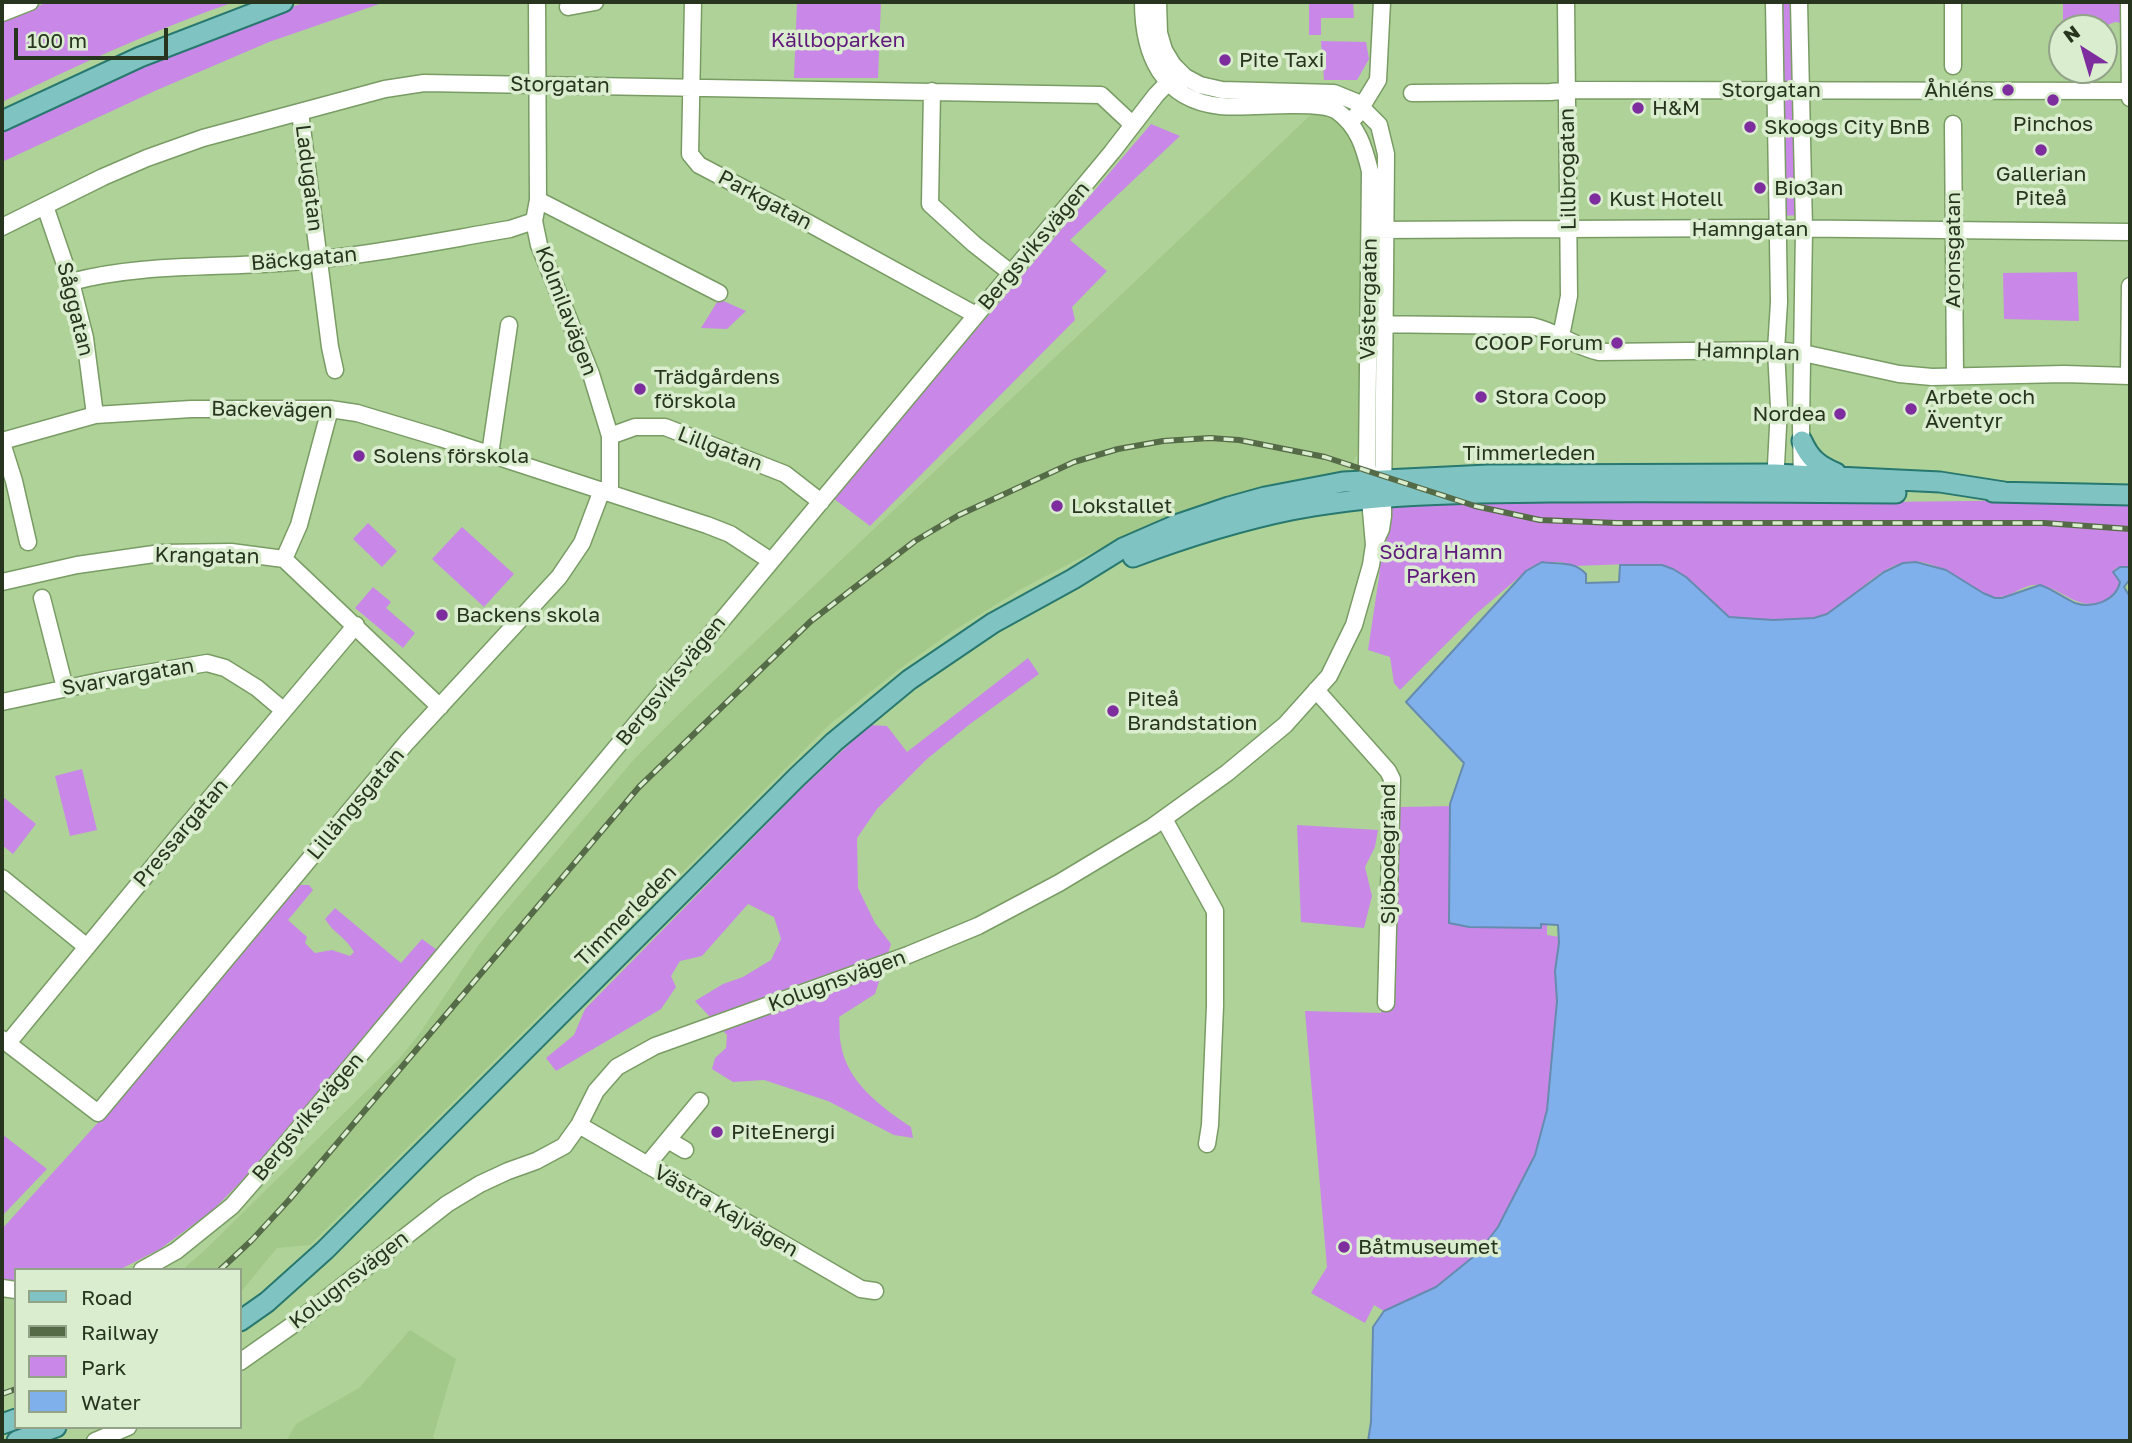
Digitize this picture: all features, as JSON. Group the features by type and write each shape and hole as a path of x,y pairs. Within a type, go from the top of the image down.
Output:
{"main road":[{"path":"2,121 140,57 283,2"},
{"path":"1802,441 1811,459 1847,478"},
{"name":"Timmerleden","path":"1802,483 1847,478 1966,485 2004,492"},
{"name":"Timmerleden","path":"242,1320 267,1302 325,1250 834,742 919,673 993,623 1073,579 1171,543 1375,488 1520,493 1775,482 1945,494 2004,492 2130,495"},
{"path":"17,1441 50,1429"}],"street":[{"path":"2,13 30,2"},
{"name":"Kolmilavägen","path":"537,2 538,200 534,221 539,245 591,374 610,436 606,492"},
{"path":"568,7 595,2"},
{"name":"Parkgatan","path":"693,2 690,154 699,166 976,315"},
{"path":"1143,2 1147,44 1156,67 1200,85 1222,90 1334,93 1356,102 1363,108"},
{"path":"1158,2 1161,41 1187,98 1221,106 1304,105 1334,109 1351,124 1378,80 1382,2"},
{"name":"Lillbrogatan","path":"1561,335 1569,296 1566,2"},
{"path":"1774,2 1779,302 1776,350 1779,407 1775,482"},
{"path":"1799,2 1804,229 1802,483"},
{"path":"1953,2 1953,66"},
{"path":"2129,2 2130,98"},
{"name":"Bergsviksvägen","path":"146,1268 176,1251 232,1206 821,502 1112,152 1132,124 1176,76"},
{"name":"Storgatan","path":"2,227 147,158 203,138 385,89 424,83 1101,95 1132,124"},
{"name":"Storgatan","path":"1412,93 1567,90 2130,91"},
{"path":"932,91 930,204 1011,273"},
{"name":"Västergatan","path":"1363,108 1379,125 1386,155 1377,230 1375,488"},
{"name":"Ladugatan","path":"300,112 335,369"},
{"name":"Västergatan","path":"1351,124 1363,141 1370,170 1377,230"},
{"name":"Aronsgatan","path":"1953,124 1955,376"},
{"path":"538,200 719,293"},
{"name":"Såggatan","path":"45,206 71,282 85,338 95,415"},
{"name":"Bäckgatan","path":"71,282 98,274 158,268 319,259 510,229 534,221"},
{"name":"Hamngatan","path":"1377,230 1776,228 2130,232"},
{"path":"2130,286 2130,376"},
{"name":"Hamnplan","path":"1376,324 1532,326 1553,331 1581,347 1599,352 1776,350 1899,374 2130,376"},
{"path":"490,454 509,325"},
{"name":"Backevägen","path":"2,442 95,415 191,409 330,409 357,413 730,534 771,561"},
{"path":"284,559 299,525 330,409"},
{"name":"Lillgatan","path":"610,436 635,427 665,427 785,474 821,502"},
{"path":"2,442 28,542"},
{"name":"Kolugnsvägen","path":"242,1361 294,1324 447,1204 498,1175 537,1161 564,1146 579,1125 596,1091 617,1067 655,1046 908,956 978,926 1087,867 1164,818 1227,773 1285,725 1329,676 1354,625 1371,565 1375,488"},
{"name":"Lillängsgatan","path":"5,1041 98,1113 407,743 559,577 582,543 606,492"},
{"name":"Krangatan","path":"2,582 77,565 161,553 231,552 284,559 440,707"},
{"path":"42,598 65,688"},
{"name":"Pressargatan","path":"5,1041 356,625"},
{"name":"Svarvargatan","path":"2,702 207,663 225,668 257,688 283,709"},
{"name":"Sjöbodegränd","path":"1316,690 1388,771 1392,779 1386,1003"},
{"path":"1164,818 1215,911 1215,1006 1207,1144"},
{"path":"2,878 87,947"},
{"path":"648,1165 700,1101"},
{"name":"Västra Kajvägen","path":"579,1125 861,1289 875,1291"},
{"path":"668,1140 685,1150"},
{"path":"95,1441 123,1429"}],"shaded area":[{"path":"1318,108 1348,128 1363,167 1360,431 1357,455 1348,470 1338,477 1213,501 1163,520 1082,557 1021,589 950,633 830,724 310,1245 277,1248 242,1291 242,1268 184,1268 400,1058 498,920 636,757"},
{"path":"410,1330 456,1359 433,1437 437,1441 286,1441 296,1424 359,1388"}],"green space":[{"path":"48,2 234,2 116,49 2,102 2,21"},
{"path":"306,2 385,2 269,42 157,90 2,162 2,130 208,37"},
{"name":"Källboparken","path":"797,2 881,2 878,78 794,78"},
{"path":"1309,2 1353,2 1354,18 1321,18 1321,35 1309,35"},
{"path":"1776,2 1797,2 1802,215 1778,216"},
{"path":"2063,2 2121,2 2123,23 2118,22 2118,14 2063,14"},
{"path":"1321,41 1366,42 1369,59 1357,80 1324,80"},
{"path":"1151,124 1180,136 1070,240 1107,271 1072,307 1075,320 870,526 833,498"},
{"path":"2077,272 2079,321 2004,319 2003,273"},
{"path":"719,299 746,311 727,329 701,328"},
{"name":"Södra Hamn Parken","path":"1593,499 1886,502 2130,499 2130,567 2116,568 2113,572 2120,582 2112,596 2104,601 2086,604 2039,585 1995,597 1939,567 1921,562 1906,562 1879,574 1829,612 1805,620 1784,621 1729,617 1686,577 1662,565 1574,566 1561,562 1542,562 1531,567 1477,613 1400,690 1394,683 1390,657 1368,650 1379,577 1385,509 1402,505"},
{"path":"368,523 397,551 382,567 353,539"},
{"path":"462,527 514,574 484,607 432,559"},
{"path":"373,587 391,602 386,608 415,633 403,648 355,608"},
{"path":"1028,658 1039,674 927,759 877,809 857,838 858,888 875,923 891,944 875,994 839,1017 841,1045 844,1058 858,1082 877,1102 911,1127 913,1138 894,1135 828,1101 764,1080 733,1082 712,1069 715,1058 726,1048 727,1035 695,1001 771,960 781,939 774,917 748,904 702,956 680,961 671,976 676,987 661,1009 556,1071 546,1058 574,1035 585,1009 804,786 870,725 887,726 907,752"},
{"path":"82,769 97,830 70,836 55,776"},
{"path":"2,796 36,824 13,854 2,845"},
{"path":"1455,806 1547,921 1547,935 1560,937 1555,971 1557,1001 1547,1110 1535,1155 1498,1227 1478,1253 1436,1287 1384,1311 1374,1305 1365,1323 1311,1293 1327,1267 1305,1011 1381,1013 1385,853 1398,852 1400,807"},
{"path":"1297,825 1378,830 1375,847 1365,867 1372,896 1364,928 1301,922"},
{"path":"300,885 309,885 313,890 288,920 307,937 305,943 315,953 332,950 350,956 354,952 325,919 335,908 401,963 422,939 437,950 268,1154 212,1211 160,1249 123,1268 14,1268 14,1284 2,1282 2,1229 112,1107 252,938"},
{"path":"2,1134 47,1169 2,1216"}],"water":[{"path":"1542,562 1576,567 1586,574 1586,583 1619,582 1620,565 1662,565 1686,577 1729,617 1773,620 1814,618 1827,614 1884,572 1903,563 1916,562 1946,570 1995,598 2040,585 2082,605 2096,604 2108,599 2118,589 2120,582 2113,572 2120,567 2130,567 2130,579 2124,587 2130,597 2130,1441 1368,1441 1371,1422 1373,1327 1384,1311 1436,1287 1478,1253 1498,1227 1535,1155 1547,1110 1557,1001 1555,971 1559,943 1558,925 1541,924 1541,928 1469,927 1449,923 1450,804 1464,763 1406,702 1526,571"}],"railway":[{"path":"222,1268 289,1200 639,787 811,621 915,541 959,515 1074,462 1118,449 1163,441 1210,438 1239,440 1325,457 1475,506 1540,520 1617,523 2044,523 2130,529"},
{"path":"2,1394 14,1390"}],"place":[{"name":"Pite Taxi","path":"1225,60"},
{"name":"Åhléns","path":"2008,90"},
{"name":"Pinchos","path":"2053,100"},
{"name":"H&M","path":"1638,108"},
{"name":"Skoogs City BnB","path":"1750,127"},
{"name":"Gallerian Piteå","path":"2041,150"},
{"name":"Bio3an","path":"1760,188"},
{"name":"Kust Hotell","path":"1595,199"},
{"name":"COOP Forum","path":"1617,343"},
{"name":"Trädgårdens förskola","path":"640,389"},
{"name":"Stora Coop","path":"1481,397"},
{"name":"Arbete och Äventyr","path":"1911,409"},
{"name":"Nordea","path":"1840,414"},
{"name":"Solens förskola","path":"359,456"},
{"name":"Lokstallet","path":"1057,506"},
{"name":"Backens skola","path":"442,615"},
{"name":"Piteå Brandstation","path":"1113,711"},
{"name":"PiteEnergi","path":"717,1132"},
{"name":"Båtmuseumet","path":"1344,1247"}]}
